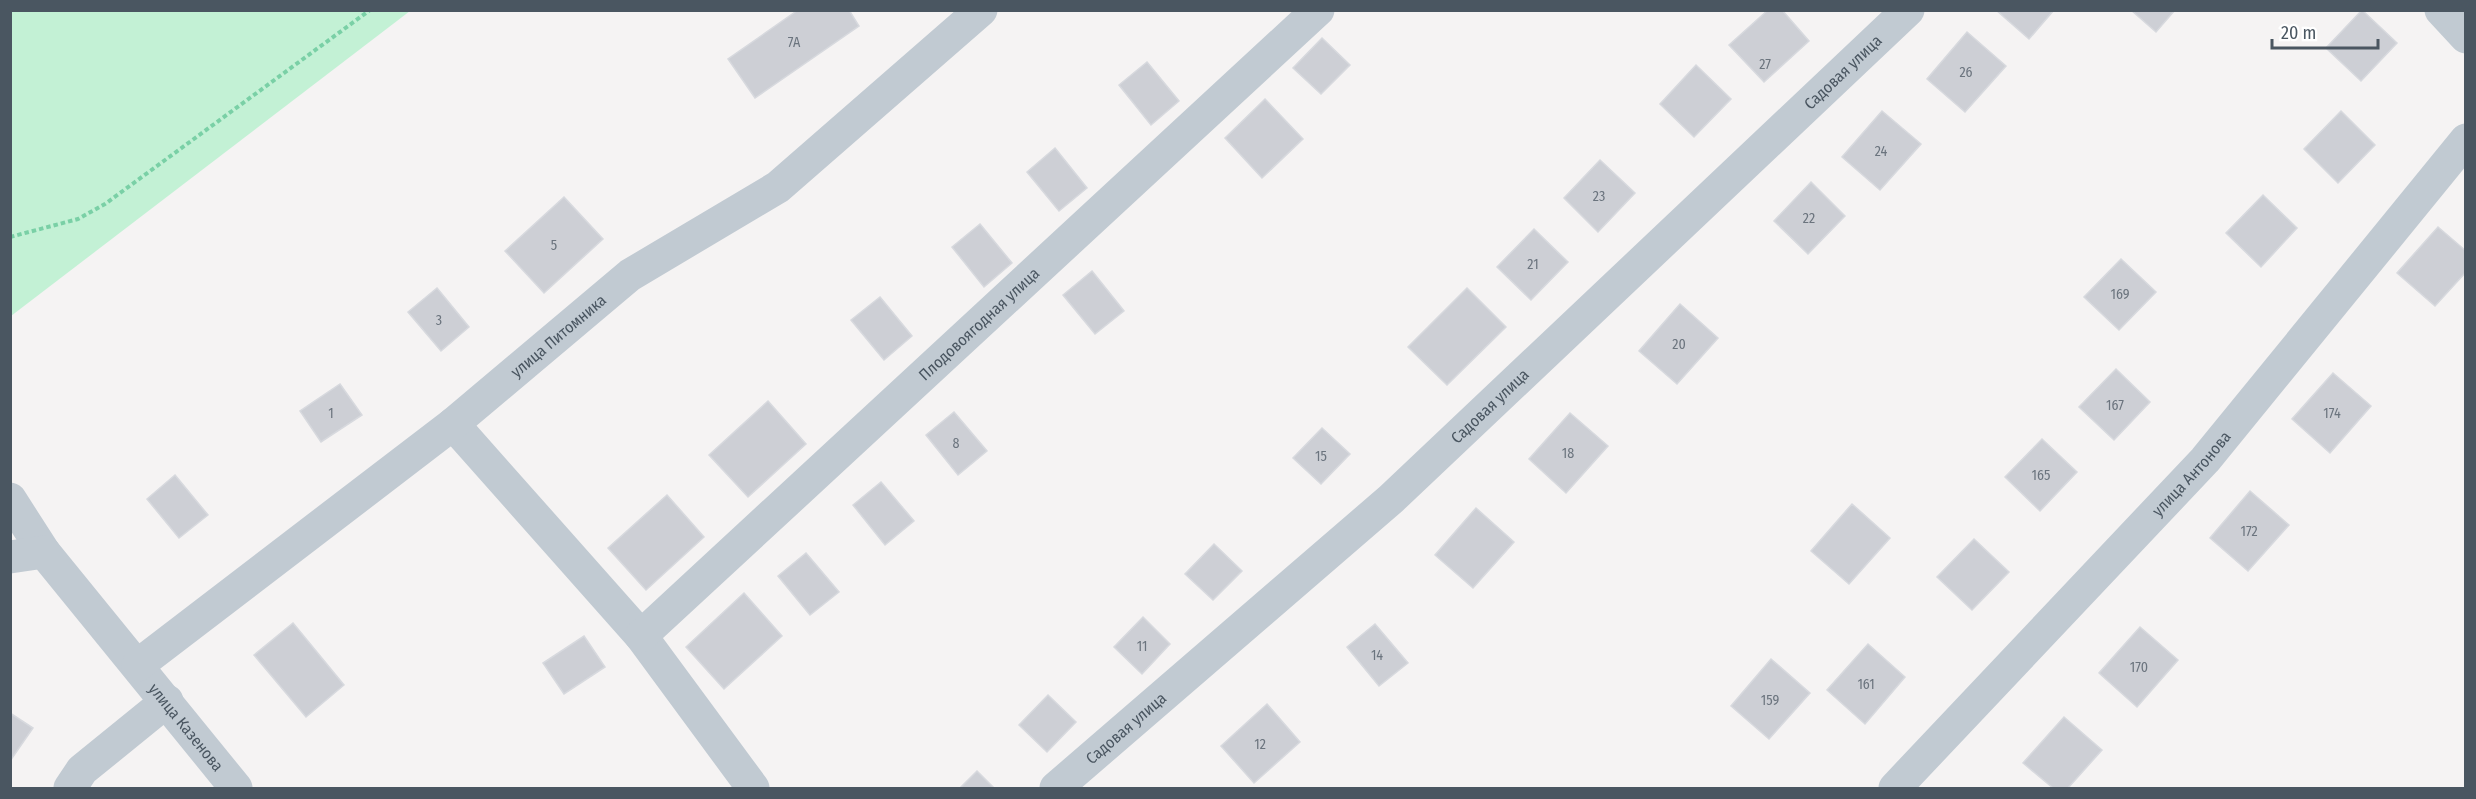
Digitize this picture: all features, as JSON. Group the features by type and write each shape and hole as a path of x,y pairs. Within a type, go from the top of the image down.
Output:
{"street":[{"name":"улица Питомника","path":"138,664 453,424 630,274 778,187 981,10"},
{"name":"Плодовоягодная улица","path":"641,636 1318,10"},
{"name":"Садовая улица","path":"1056,789 1391,499 1908,10"},
{"path":"2441,10 2466,37"},
{"name":"улица Антонова","path":"1895,789 2205,460 2466,140"},
{"path":"453,424 641,636 753,789"},
{"name":"улица Казенова","path":"10,499 44,552 138,664 236,789"},
{"path":"10,557 44,552"},
{"path":"70,789 82,770 167,702"}],"path":[{"path":"10,237 78,219 105,204 370,10"}],"green space":[{"path":"11,10 410,10 410,11 11,316"}],"building":[{"path":"798,10 849,10 859,26 755,98 728,59"},
{"path":"1768,10 1782,10 1809,41 1764,82 1729,45"},
{"path":"1996,10 2054,10 2029,39"},
{"path":"2131,10 2175,10 2156,32"},
{"path":"2362,10 2397,43 2361,81 2326,48"},
{"path":"1967,32 2006,66 1965,112 1927,79"},
{"path":"1322,38 1350,65 1321,94 1293,68"},
{"path":"1147,62 1179,101 1151,125 1119,85"},
{"path":"1696,65 1731,99 1694,137 1660,104"},
{"path":"1265,99 1303,139 1262,178 1225,138"},
{"path":"1882,111 1921,144 1880,190 1842,157"},
{"path":"2341,111 2375,145 2338,183 2304,149"},
{"path":"1055,148 1087,188 1059,211 1027,172"},
{"path":"1600,160 1635,193 1598,232 1564,198"},
{"path":"1811,182 1845,216 1808,254 1774,221"},
{"path":"2263,195 2297,228 2261,267 2226,233"},
{"path":"564,197 603,239 544,293 505,251"},
{"path":"980,224 1012,263 984,287 952,247"},
{"path":"2438,227 2466,251 2466,272 2435,306 2397,273"},
{"path":"1534,229 1568,262 1531,300 1497,267"},
{"path":"2121,259 2156,292 2119,330 2084,297"},
{"path":"1092,271 1124,311 1095,334 1063,295"},
{"path":"437,288 469,327 441,351 408,312"},
{"path":"1467,288 1506,327 1447,385 1408,347"},
{"path":"880,297 912,336 884,360 851,320"},
{"path":"1680,304 1718,338 1677,384 1639,351"},
{"path":"2116,369 2150,402 2114,440 2079,407"},
{"path":"2333,373 2371,406 2330,453 2292,419"},
{"path":"340,384 362,415 321,442 300,411"},
{"path":"768,401 806,444 748,497 709,455"},
{"path":"954,412 987,451 958,475 926,435"},
{"path":"1570,413 1608,446 1566,493 1529,459"},
{"path":"1322,428 1350,454 1321,484 1293,458"},
{"path":"2042,439 2077,472 2040,511 2005,477"},
{"path":"175,475 208,515 179,538 147,499"},
{"path":"881,482 914,521 885,545 853,505"},
{"path":"2250,491 2289,525 2248,571 2210,538"},
{"path":"667,495 704,537 646,590 608,548"},
{"path":"1852,504 1890,538 1849,584 1811,551"},
{"path":"1476,508 1514,542 1473,588 1435,555"},
{"path":"1974,539 2009,572 1972,610 1937,577"},
{"path":"1214,544 1242,571 1213,600 1185,574"},
{"path":"806,553 839,592 810,615 778,576"},
{"path":"744,593 782,636 724,689 686,647"},
{"path":"1143,617 1170,644 1142,674 1114,647"},
{"path":"293,623 344,685 306,717 254,655"},
{"path":"1375,624 1408,663 1379,686 1347,647"},
{"path":"2140,627 2178,660 2137,707 2099,673"},
{"path":"584,636 605,667 564,694 543,663"},
{"path":"1868,644 1905,677 1865,724 1827,690"},
{"path":"1771,659 1810,693 1769,739 1731,706"},
{"path":"1048,695 1076,722 1047,752 1019,725"},
{"path":"1267,704 1300,742 1254,783 1221,746"},
{"path":"10,713 33,728 10,761"},
{"path":"2064,717 2102,750 2068,788 2053,788 2023,763"},
{"path":"977,771 994,788 960,788"}]}
